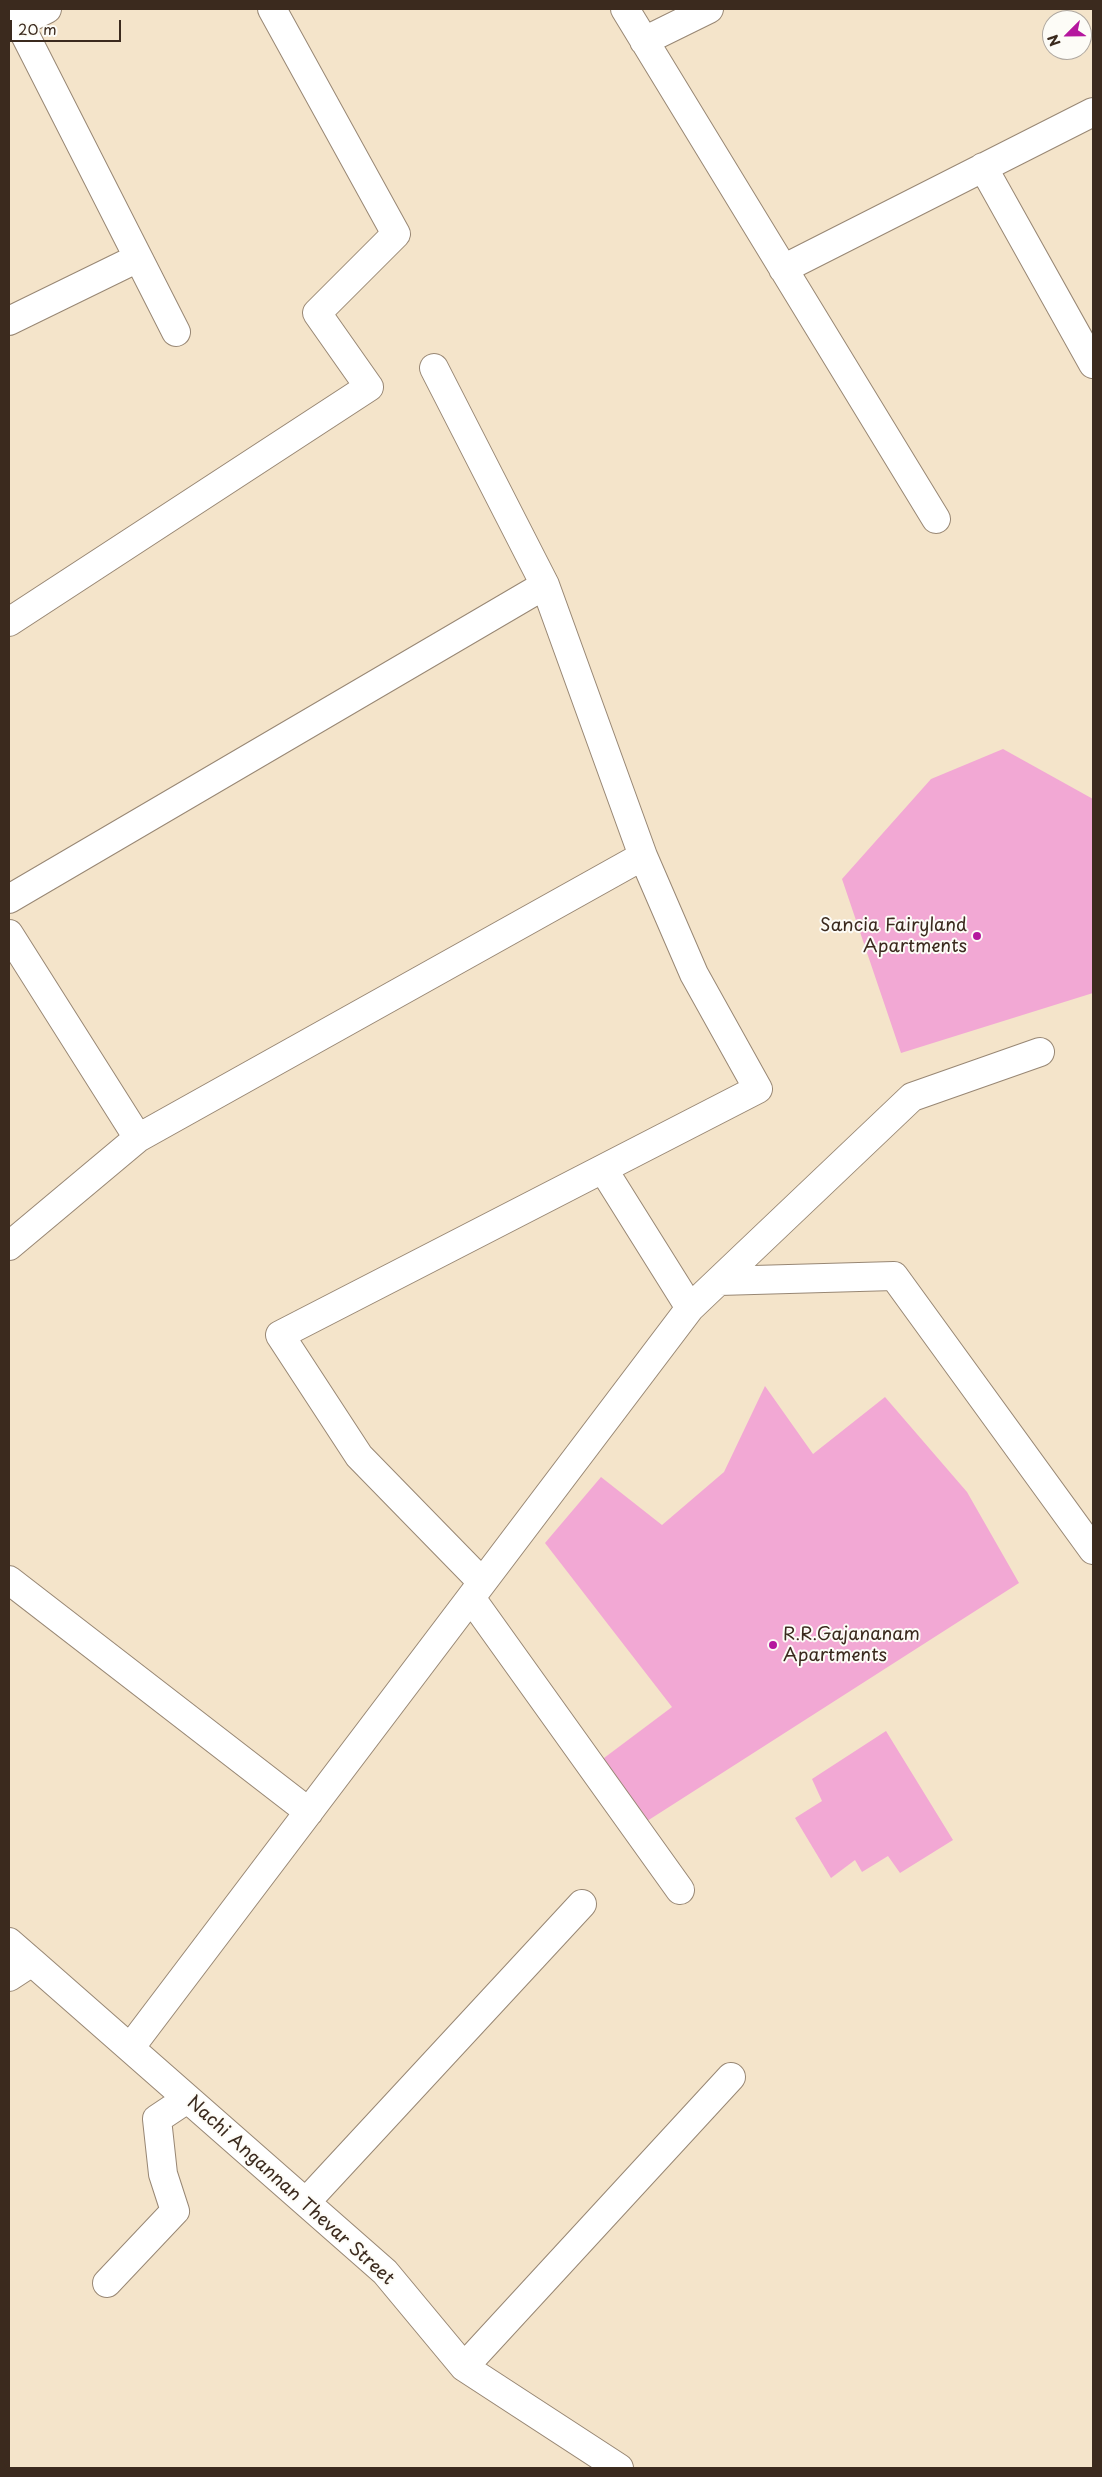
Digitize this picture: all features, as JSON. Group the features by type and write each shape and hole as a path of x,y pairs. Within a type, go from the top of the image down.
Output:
{"street":[{"path":"47,9 14,16 176,332"},
{"path":"9,622 369,387 317,313 396,234 272,9"},
{"path":"625,9 936,519"},
{"path":"644,40 709,9"},
{"path":"783,269 1093,112"},
{"path":"983,168 1093,364"},
{"path":"9,321 138,258"},
{"path":"434,368 545,585 643,856 694,974 758,1089 280,1334 359,1456 476,1590 680,1890"},
{"path":"9,899 545,585"},
{"path":"9,1246 138,1138 643,856"},
{"path":"9,934 138,1138"},
{"path":"130,2048 690,1308 912,1098 1040,1052"},
{"path":"604,1169 690,1308"},
{"path":"719,1280 894,1276 1093,1550"},
{"path":"9,1580 308,1812"},
{"path":"306,2202 582,1904"},
{"name":"Nachi Angannan Thevar Street","path":"9,1942 385,2272 464,2366 619,2468"},
{"path":"9,1977 32,1962"},
{"path":"464,2366 731,2077"},
{"path":"107,2283 175,2211 163,2174 157,2120 187,2099"}],"building":[{"name":"Sancia Fairyland Apartments","path":"1003,749 1093,799 1093,993 901,1053 842,879 931,779"},
{"name":"R.R.Gajananam Apartments","path":"765,1386 813,1454 885,1397 967,1492 1019,1583 644,1823 600,1761 672,1707 545,1543 601,1477 662,1525 724,1472"},
{"path":"886,1731 953,1840 900,1873 888,1856 862,1872 855,1860 831,1878 795,1818 822,1801 812,1779"}],"place":[{"name":"Sancia Fairyland Apartments","path":"977,936"},
{"name":"R.R.Gajananam Apartments","path":"773,1645"}]}
